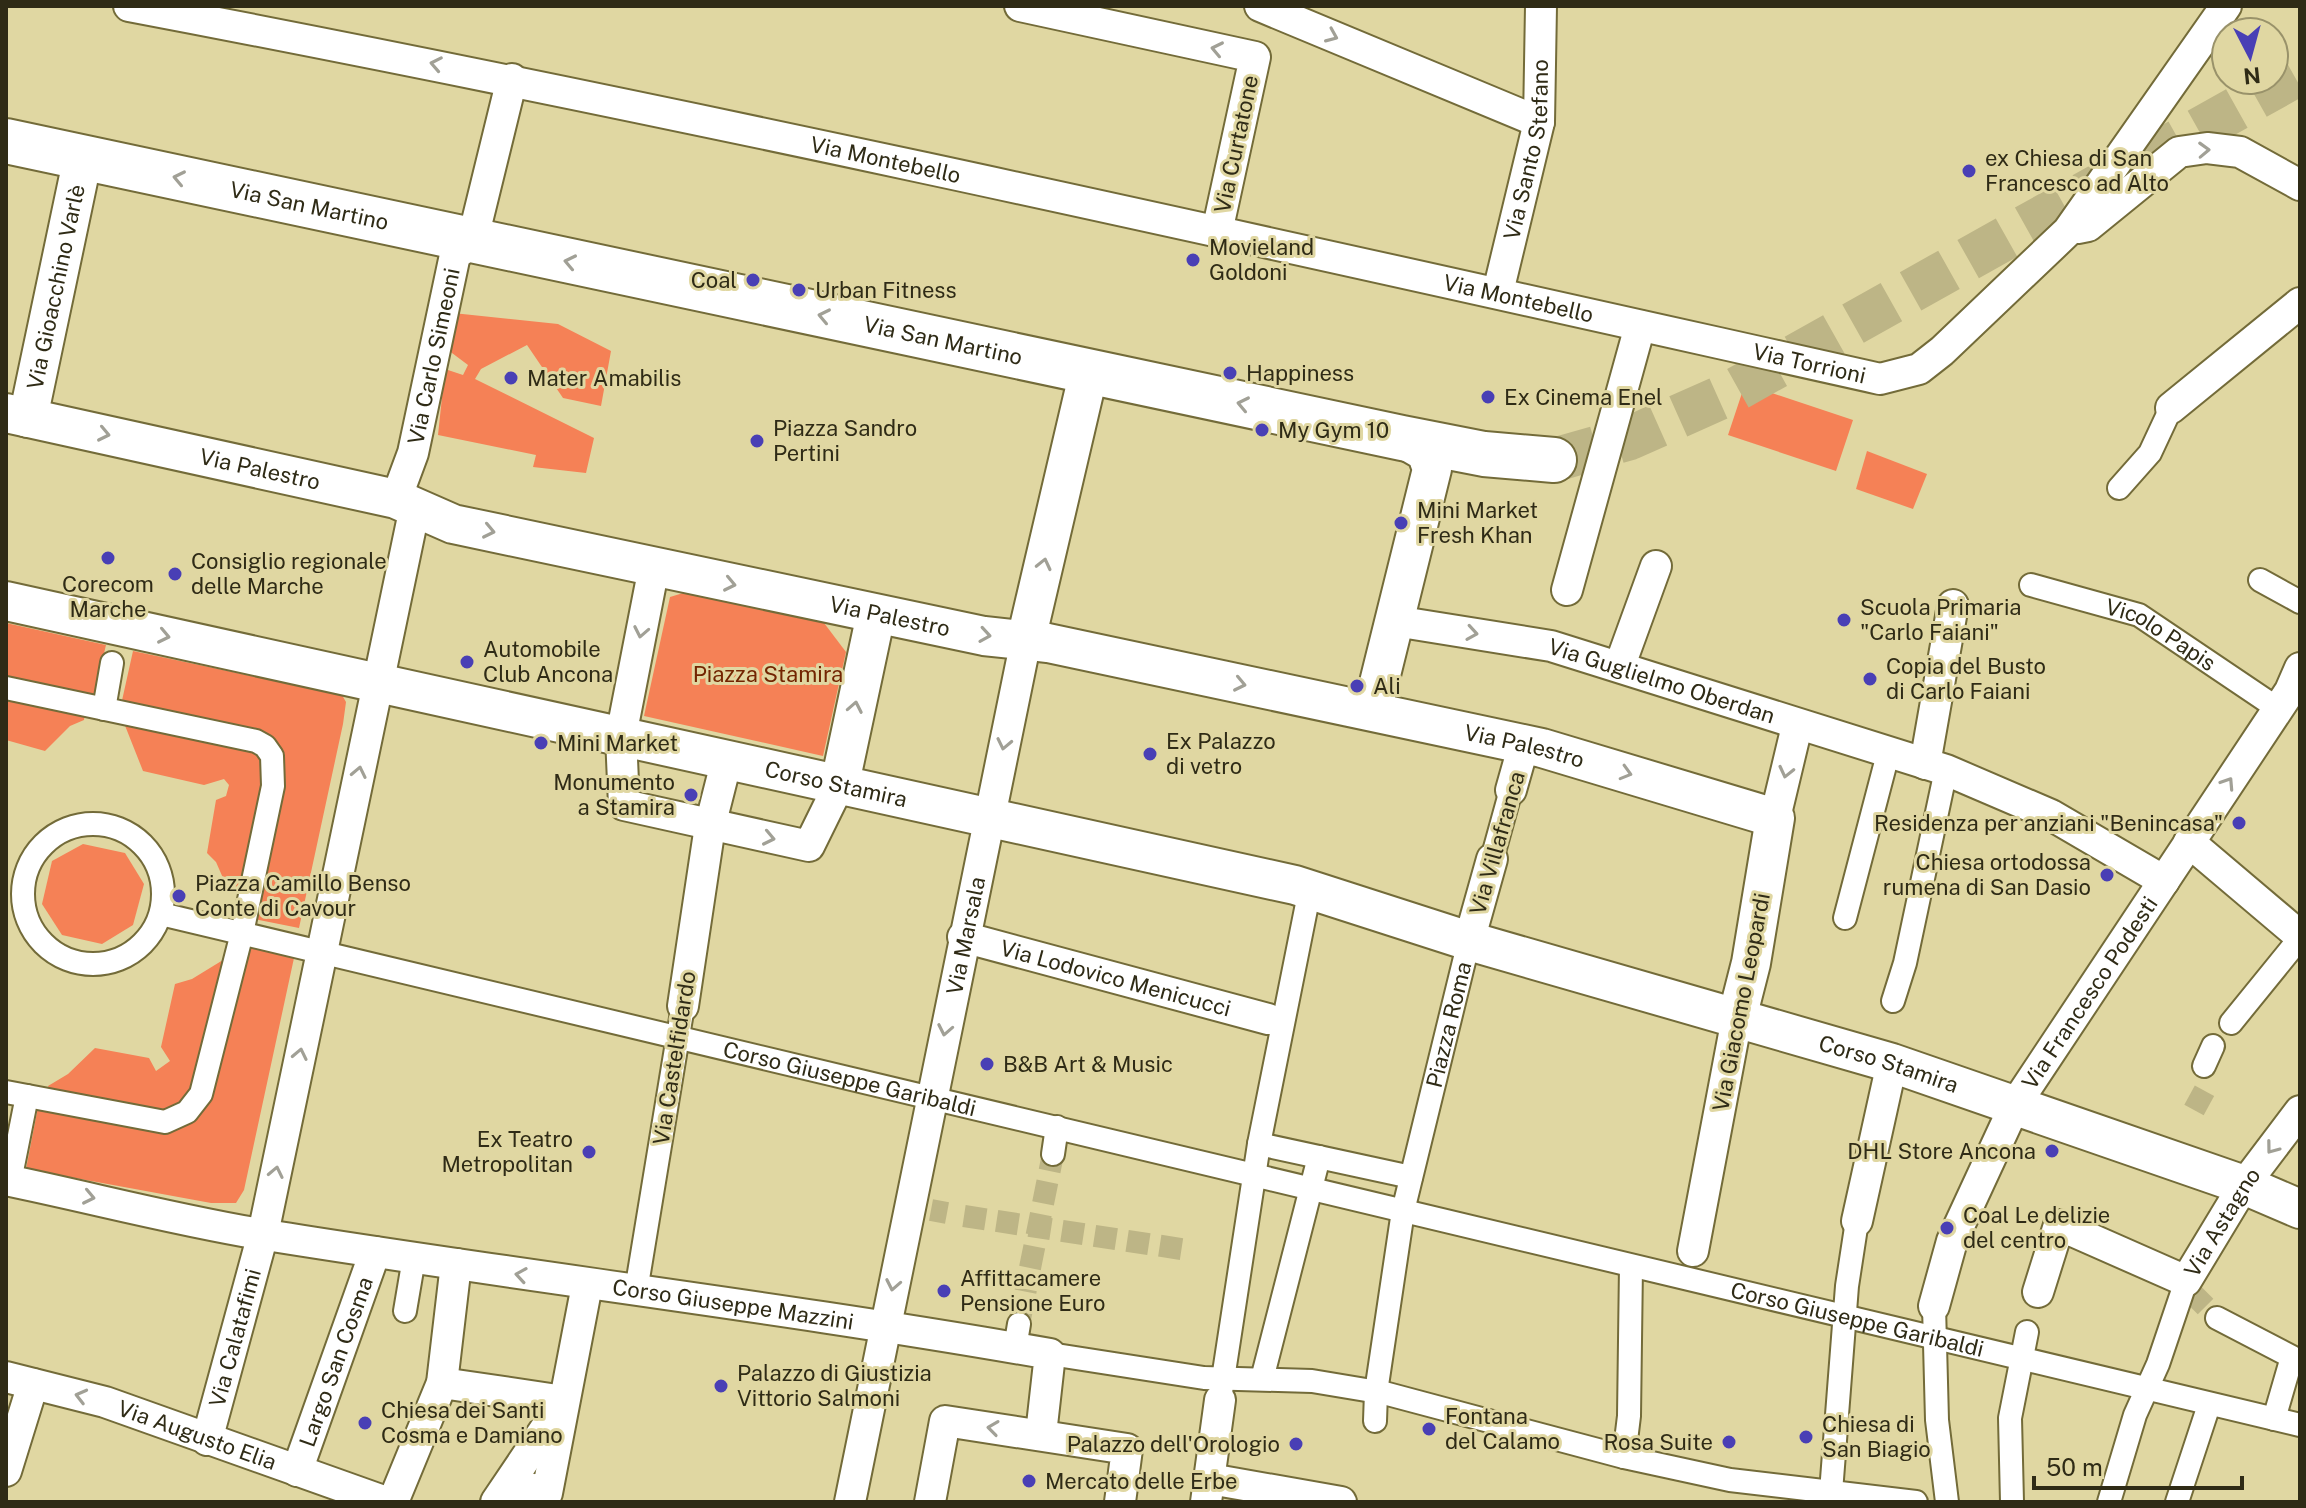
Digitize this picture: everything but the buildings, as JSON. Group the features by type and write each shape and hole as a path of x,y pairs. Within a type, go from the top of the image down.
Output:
{"main road":[{"name":"Via San Martino","path":"6,141 1402,438 1484,454 1554,460"}],"street":[{"name":"Via Montebello","path":"129,6 239,16 512,79 1498,292 1640,326"},
{"name":"Via Curtatone","path":"1020,6 1255,57 1217,232"},
{"path":"1260,6 1539,122"},
{"name":"Via Santo Stefano","path":"1498,292 1539,122 1541,6"},
{"name":"Via Torrioni","path":"1640,326 1880,379 1919,369 1942,351 2068,231 2226,6"},
{"name":"Via Carlo Simeoni","path":"378,683 413,453 455,255 472,242 512,79"},
{"path":"2068,231 2088,226 2179,152 2207,148 2240,152 2300,185"},
{"name":"Via Gioacchino Varlè","path":"17,415 83,157"},
{"path":"2119,488 2150,453 2171,408 2300,303"},
{"path":"1567,590 1640,326"},
{"name":"Via Marsala","path":"850,1502 885,1326 920,1209 931,1097 963,937 1026,640 1089,371"},
{"name":"Via Palestro","path":"17,415 406,503 453,524 876,614 984,636 1026,640 1524,744 1775,818"},
{"path":"1372,711 1432,469 1426,452 1402,438"},
{"path":"1432,469 1444,462 1525,468 1554,460"},
{"path":"1620,665 1656,566"},
{"path":"654,567 621,736 624,805 710,826 809,846 840,783 876,614"},
{"path":"2260,580 2300,602"},
{"name":"Vicolo Papis","path":"2031,585 2139,615 2292,691"},
{"path":"6,601 378,683 263,1234 8,1180 17,1094 165,1122 187,1112 201,1094 242,933 273,786 272,756 265,746 256,741 6,688"},
{"path":"1893,1001 1905,963 1936,767 1953,605"},
{"name":"Via Guglielmo Oberdan","path":"1395,621 1551,646 1620,665 1797,726 1936,767 2051,815 2164,881"},
{"path":"104,709 112,663"},
{"name":"Corso Stamira","path":"378,683 1302,887"},
{"name":"Via Francesco Podesti","path":"1947,1502 1937,1420 1934,1306 1952,1241 2015,1105 2292,691"},
{"name":"Via Giacomo Leopardi","path":"1691,1265 1737,1018 1751,963 1775,818 1797,726"},
{"name":"Via Villafranca","path":"1469,941 1524,744"},
{"path":"1845,918 1888,754"},
{"path":"710,826 727,759"},
{"path":"81,824 105,824 127,832 152,857 164,890 161,914 151,934 136,950 117,960 95,964 73,961 53,952 38,937 28,920 15,877 45,843 61,831 81,824"},
{"name":"Via Castelfidardo","path":"636,1291 710,826"},
{"path":"2189,842 2296,945 2231,1023"},
{"path":"1302,887 1259,1144 1247,1173 1215,1385 1208,1491 1341,1502"},
{"name":"Piazza Roma","path":"1302,887 1469,941 1411,1177 1410,1212 1375,1421"},
{"path":"161,914 321,951"},
{"name":"Via Lodovico Menicucci","path":"963,937 1268,1019"},
{"name":"Corso Stamira","path":"1469,941 1892,1063 2244,1185 2300,1209"},
{"name":"Corso Giuseppe Garibaldi","path":"321,951 1247,1173"},
{"path":"1831,1492 1845,1319 1857,1221 1892,1063"},
{"name":"Via Astagno","path":"2109,1502 2146,1388 2188,1286 2244,1185 2300,1111"},
{"path":"1053,1154 1057,1127"},
{"path":"1259,1144 1411,1177"},
{"path":"1262,1379 1319,1157"},
{"path":"1347,1197 1354,1165"},
{"path":"1247,1173 1410,1212"},
{"name":"Corso Giuseppe Garibaldi","path":"1410,1212 1631,1266 1691,1265 1845,1319 2300,1425"},
{"path":"2038,1292 2059,1225 2188,1286"},
{"name":"Corso Giuseppe Mazzini","path":"263,1234 587,1285 885,1326 1017,1336 1050,1354 1215,1385"},
{"name":"Via Calatafimi","path":"207,1440 263,1234"},
{"name":"Largo San Cosma","path":"297,1471 375,1252"},
{"name":"Largo San Cosma","path":"405,1311 414,1258"},
{"path":"393,1502 442,1383 456,1264"},
{"path":"1624,1457 1629,1416 1631,1266"},
{"path":"564,1401 503,1493 547,1498 587,1285"},
{"path":"2217,1318 2296,1348 2274,1419"},
{"path":"2012,1502 2010,1418 2027,1332"},
{"path":"1041,1434 1050,1354"},
{"path":"1215,1385 1262,1379 1312,1381 1380,1392 1624,1457 1730,1480 1916,1502"},
{"path":"6,1471 20,1381"},
{"name":"Via Augusto Elia","path":"20,1381 105,1402 386,1502"},
{"path":"442,1383 564,1401"},
{"path":"2177,1502 2209,1405"},
{"path":"930,1502 945,1421 1127,1449 1120,1502"}],"green space":[{"path":"453,313 558,324 611,351 601,406 563,398 527,345 481,369 475,379 594,438 586,473 533,467 536,455 438,435 445,369 463,375 468,365 448,350"},
{"path":"1745,384 1853,420 1836,471 1728,435"},
{"path":"1867,451 1927,474 1913,509 1856,489"},
{"name":"Piazza Stamira","path":"693,590 818,615 846,652 823,756 644,716 670,597"},
{"path":"6,623 106,645 93,699 6,680"},
{"path":"133,651 342,695 346,702 343,724 299,928 249,918 277,753 121,705"},
{"path":"6,694 85,714 84,720 70,726 45,751 6,740"},
{"path":"124,723 247,747 262,757 264,780 242,886 230,894 216,862 207,853 216,800 226,796 229,785 224,779 204,785 143,771"},
{"path":"83,844 125,853 144,884 133,925 102,944 62,935 42,904 52,861"},
{"path":"243,946 294,958 244,1190 236,1203 211,1203 26,1169 38,1107 184,1122"},
{"path":"223,960 190,1100 168,1111 50,1091 48,1086 68,1074 95,1048 149,1058 156,1071 170,1061 161,1047 175,984 192,979"}],"tunnel":[{"path":"1554,460 1630,438 1724,396 2300,73"},
{"path":"2194,1110 2207,1086"},
{"path":"1030,1268 1053,1154"},
{"path":"931,1210 947,1213"},
{"path":"964,1216 1188,1250"},
{"path":"1019,1324 1026,1289"},
{"path":"2190,1291 2217,1318"}],"place":[{"name":"ex Chiesa di San Francesco ad Alto","path":"1969,171"},
{"name":"Movieland Goldoni","path":"1193,260"},
{"name":"Coal","path":"753,280"},
{"name":"Urban Fitness","path":"799,290"},
{"name":"Happiness","path":"1230,373"},
{"name":"Mater Amabilis","path":"511,378"},
{"name":"Ex Cinema Enel","path":"1488,397"},
{"name":"My Gym 10","path":"1262,430"},
{"name":"Piazza Sandro Pertini","path":"757,441"},
{"name":"Mini Market Fresh Khan","path":"1401,523"},
{"name":"Corecom Marche","path":"108,558"},
{"name":"Consiglio regionale delle Marche","path":"175,574"},
{"name":"Scuola Primaria \"Carlo Faiani\"","path":"1844,620"},
{"name":"Automobile Club Ancona","path":"467,662"},
{"name":"Copia del Busto di Carlo Faiani","path":"1870,679"},
{"name":"Ali","path":"1357,686"},
{"name":"Mini Market","path":"541,743"},
{"name":"Ex Palazzo di vetro","path":"1150,754"},
{"name":"Monumento a Stamira","path":"691,795"},
{"name":"Residenza per anziani \"Benincasa\"","path":"2239,823"},
{"name":"Chiesa ortodossa rumena di San Dasio","path":"2107,875"},
{"name":"Piazza Camillo Benso Conte di Cavour","path":"179,896"},
{"name":"B&B Art & Music","path":"987,1064"},
{"name":"DHL Store Ancona","path":"2052,1151"},
{"name":"Ex Teatro Metropolitan","path":"589,1152"},
{"name":"Coal Le delizie del centro","path":"1947,1228"},
{"name":"Affittacamere Pensione Euro","path":"944,1291"},
{"name":"Palazzo di Giustizia Vittorio Salmoni","path":"721,1386"},
{"name":"Chiesa dei Santi Cosma e Damiano","path":"365,1423"},
{"name":"Fontana del Calamo","path":"1429,1429"},
{"name":"Chiesa di San Biagio","path":"1806,1437"},
{"name":"Rosa Suite","path":"1729,1442"},
{"name":"Palazzo dell'Orologio","path":"1296,1444"},
{"name":"Mercato delle Erbe","path":"1029,1481"}]}
